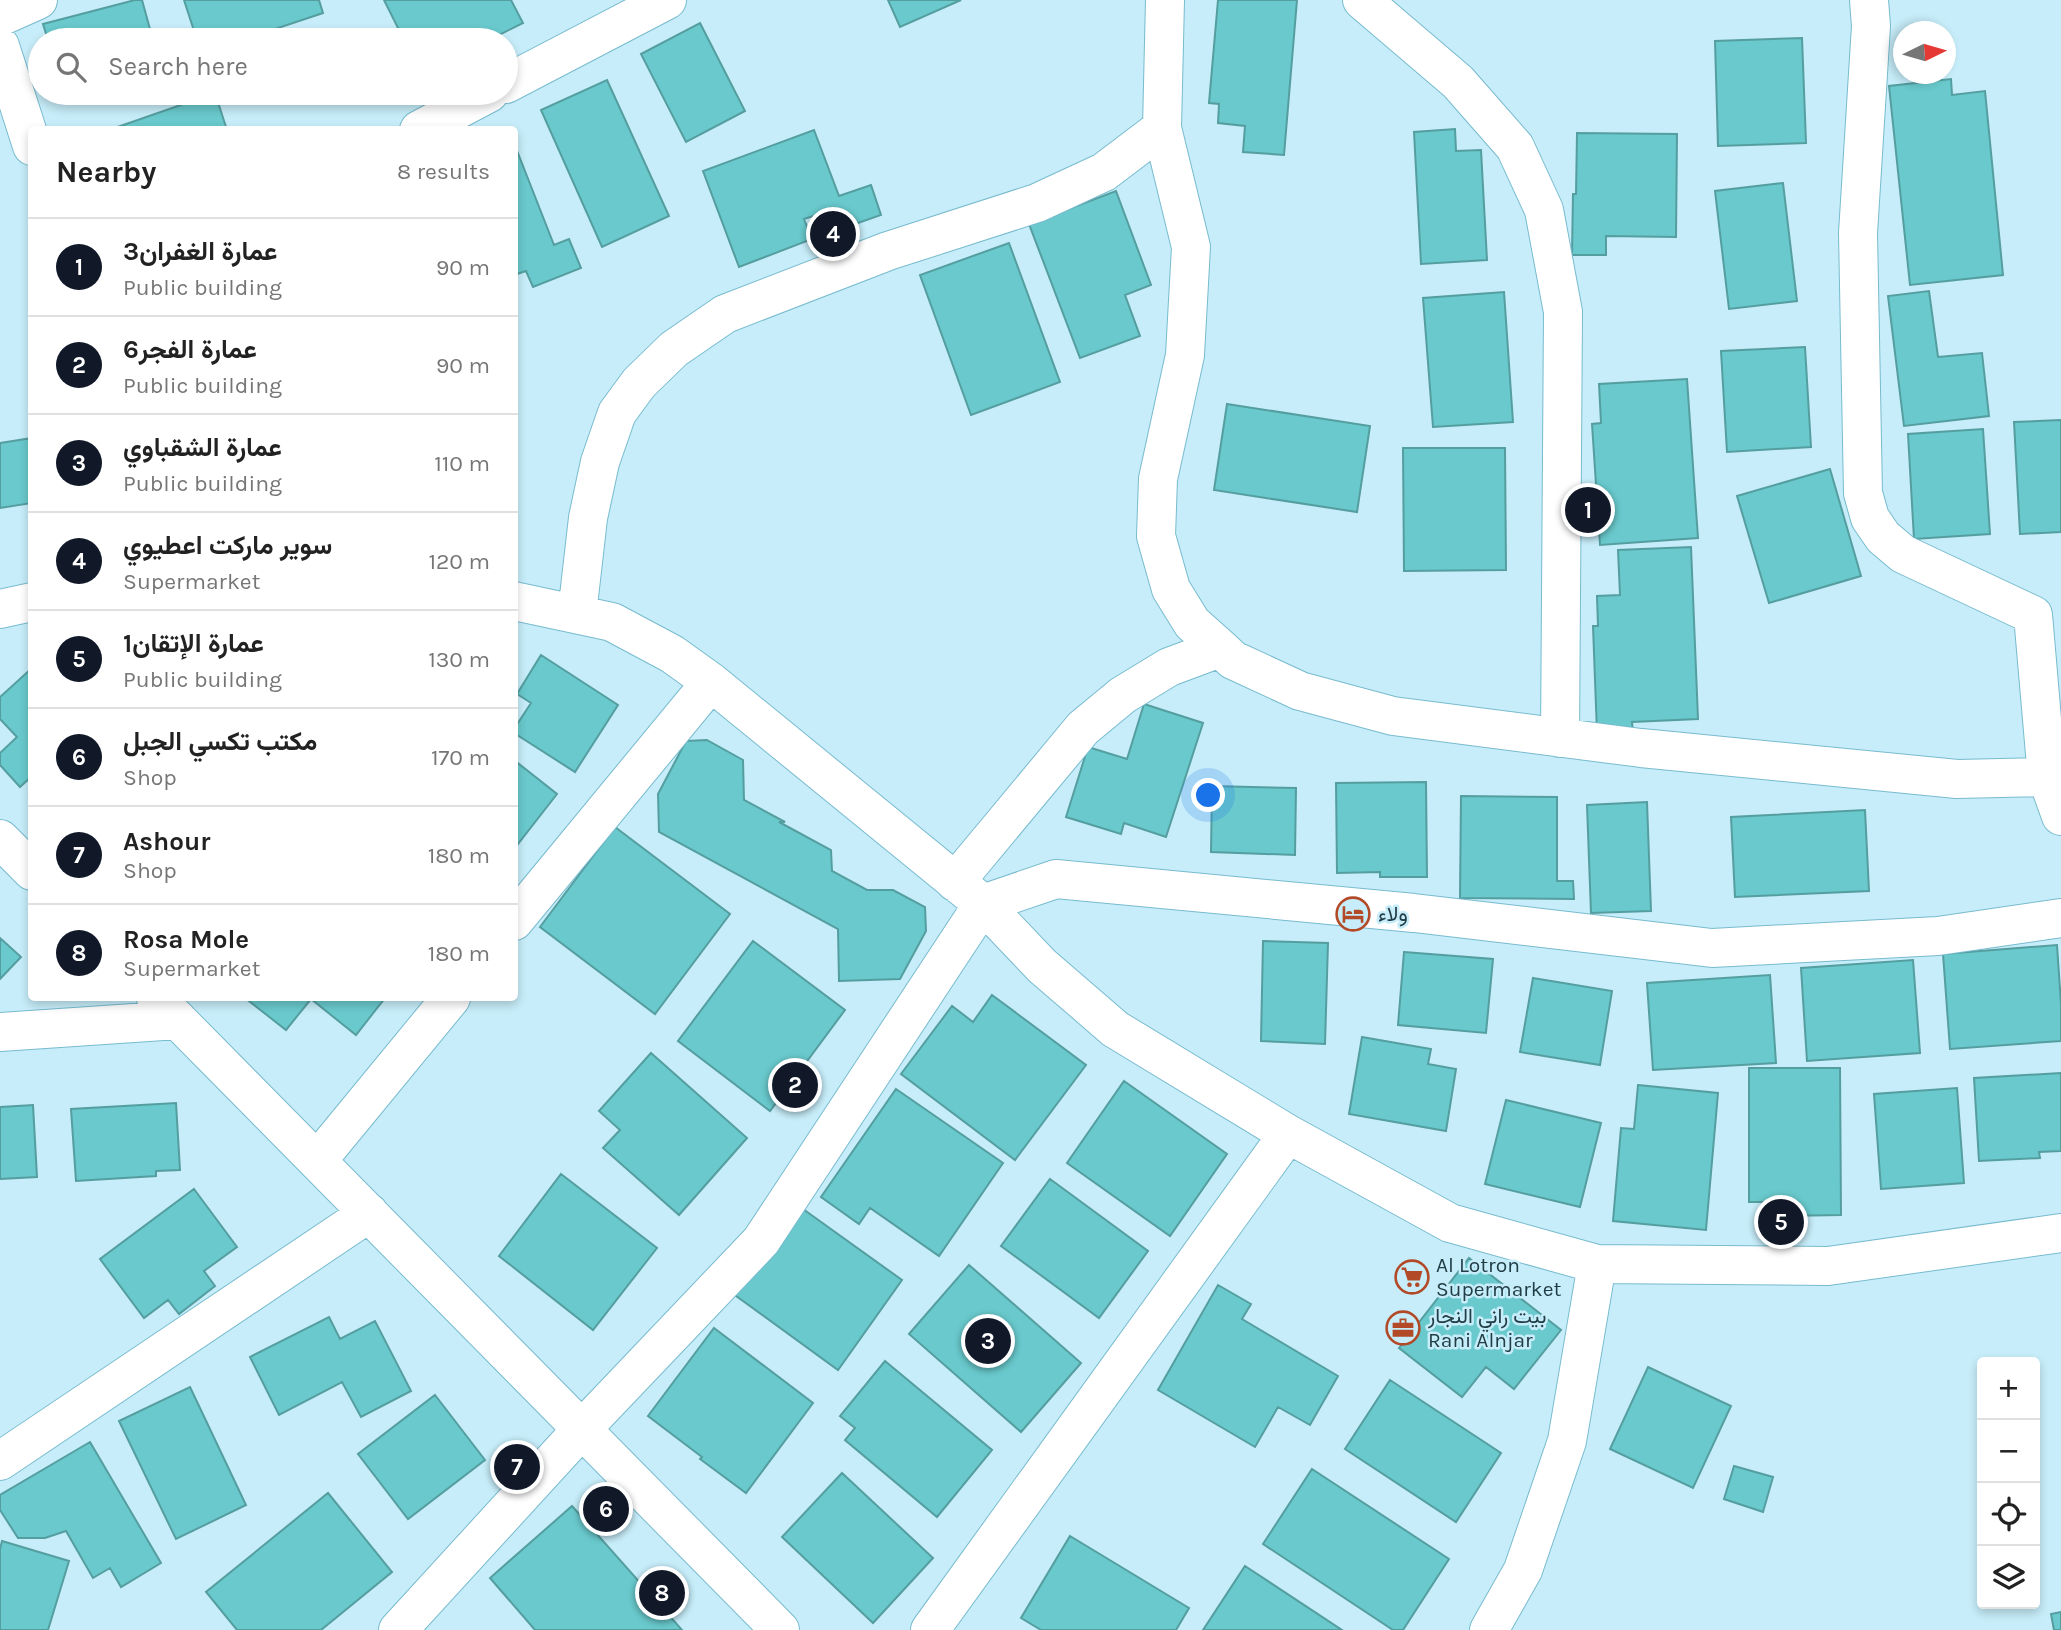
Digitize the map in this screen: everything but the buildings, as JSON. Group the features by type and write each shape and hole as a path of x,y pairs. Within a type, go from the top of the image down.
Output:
{"street":[{"path":"518,78 667,0"},
{"path":"1165,0 1162,128 1191,247 1185,355 1158,480 1156,536 1171,589 1192,623 1233,660 1300,691 1393,716 1641,748 1957,779 2047,777"},
{"path":"1362,0 1458,82 1515,146 1544,210 1563,312 1560,738"},
{"path":"1869,0 1871,26 1858,233 1863,493 1870,518 1883,537 1903,554 2047,611 2047,777 2061,816"},
{"path":"0,46 28,134"},
{"path":"427,126 466,105"},
{"path":"577,614 588,518 600,462 617,413 639,383 674,349 725,314 888,251 1037,203 1104,172 1162,128"},
{"path":"518,602 612,622 672,654 711,682 969,893 1042,966 1115,1029 1288,1134 1450,1223 1597,1264 1828,1266 2061,1233"},
{"path":"0,609 28,603"},
{"path":"398,1630 582,1429 761,1241 969,893 1083,728 1123,695 1169,667 1220,648"},
{"path":"518,916 711,682"},
{"path":"0,839 28,867"},
{"path":"969,893 1056,879 1414,913 1712,948 1938,936 2061,918"},
{"path":"317,1161 449,1001"},
{"path":"0,1031 167,1009 780,1630"},
{"path":"930,1630 1288,1134"},
{"path":"0,1461 369,1213"},
{"path":"1489,1630 1523,1570 1567,1441 1597,1264"}],"place":[{"name":"سوير ماركت اعطيوي","path":"833,234"},
{"name":"عمارة الغفران3","path":"1588,510"},
{"name":"ولاء","path":"1353,914"},
{"name":"عمارة الفجر6","path":"795,1085"},
{"name":"عمارة الإتقان1","path":"1781,1222"},
{"name":"Al Lotron Supermarket","path":"1412,1277"},
{"name":"بيت راني النجار Rani Alnjar","path":"1403,1328"},
{"name":"عمارة الشقباوي","path":"988,1341"},
{"name":"Ashour","path":"517,1467"},
{"name":"مكتب تكسي الجبل","path":"606,1509"},
{"name":"Rosa Mole","path":"662,1593"}]}
